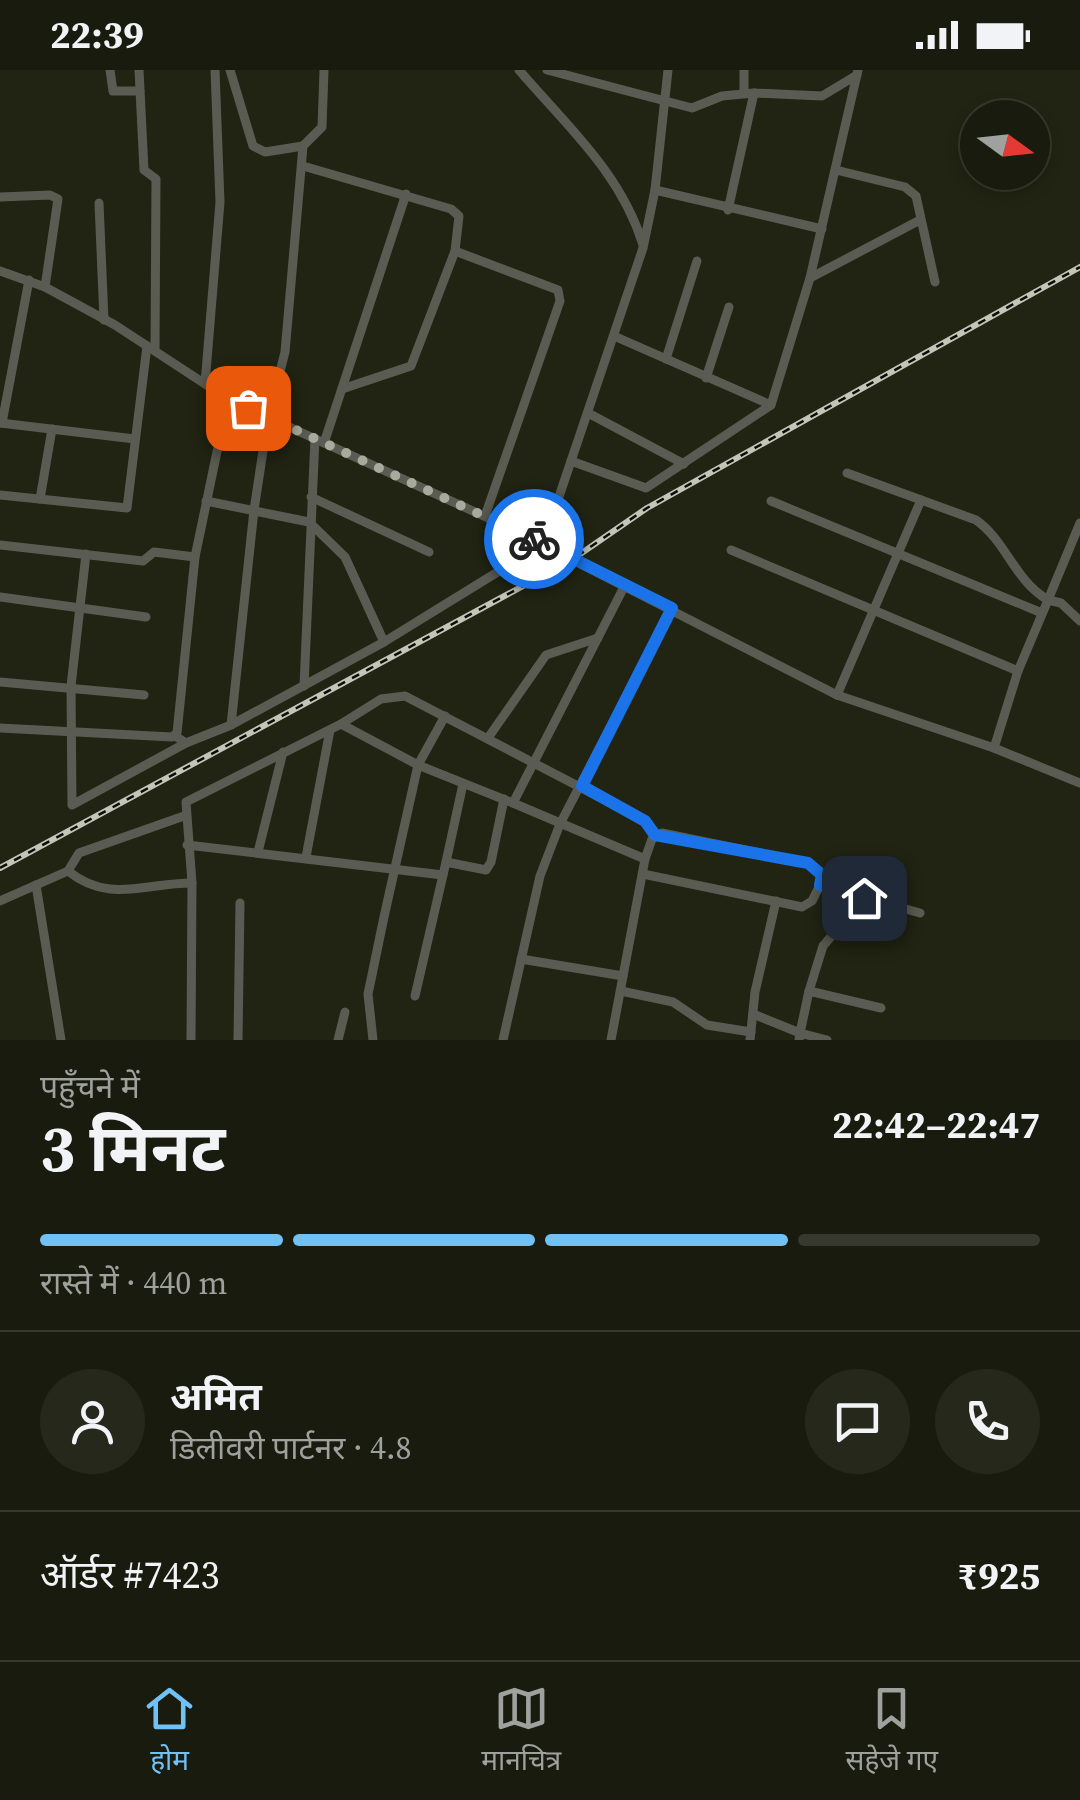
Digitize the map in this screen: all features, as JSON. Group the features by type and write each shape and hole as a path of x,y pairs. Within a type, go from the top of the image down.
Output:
{"street":[{"path":"110,70 112,91 140,91"},
{"path":"0,495 127,508 151,348 156,179 144,170 139,70"},
{"path":"205,384 220,202 215,70"},
{"path":"230,70 252,146 265,152 303,146 322,126 324,70"},
{"path":"519,70 604,165 632,211 644,248"},
{"path":"547,70 692,108 722,96 749,93 822,96 858,72"},
{"path":"86,554 71,686 72,805 384,642 543,544 644,248 656,190 668,70"},
{"path":"728,210 749,93 744,70"},
{"path":"571,461 646,488 770,405 810,278 858,72"},
{"path":"231,725 254,510 268,418 285,352 303,146"},
{"path":"303,166 406,194 456,213 454,251 417,359 403,372 342,388"},
{"path":"836,170 910,190 916,196 935,282"},
{"path":"656,190 728,210 822,229"},
{"path":"304,686 309,522 319,441 342,388 406,194"},
{"path":"0,197 50,195 58,199 45,288"},
{"path":"99,203 104,320"},
{"path":"810,278 920,220"},
{"path":"454,251 553,286 560,301 485,516"},
{"path":"666,359 697,260"},
{"path":"0,270 29,280 104,320 228,399 543,544 837,695 994,748 1080,783"},
{"path":"29,280 1,423 135,439"},
{"path":"706,378 729,306"},
{"path":"614,336 770,405"},
{"path":"174,736 194,557 228,399"},
{"path":"588,414 684,464"},
{"path":"40,499 52,429"},
{"path":"847,472 985,526 1029,589 1061,603 1080,620"},
{"path":"311,497 429,552"},
{"path":"837,695 921,500"},
{"path":"206,501 309,522 345,557 384,642"},
{"path":"770,502 1042,613"},
{"path":"994,748 1018,671 1080,523"},
{"path":"0,545 143,561 154,552 194,557"},
{"path":"731,550 1018,671"},
{"path":"446,862 489,868 509,801 625,586"},
{"path":"0,597 146,617"},
{"path":"503,1040 540,876 560,824 672,608"},
{"path":"488,738 546,656 598,638"},
{"path":"0,682 144,695"},
{"path":"191,1040 192,883 184,816 186,802 192,795 342,724 391,695 405,696 582,786 645,821 655,835 808,863 822,875 808,905 644,874"},
{"path":"373,1040 368,994 395,869 418,766 445,716"},
{"path":"342,724 418,766 645,859"},
{"path":"0,728 174,736 186,743"},
{"path":"306,857 330,730"},
{"path":"258,852 283,752"},
{"path":"415,996 463,784"},
{"path":"0,901 68,871 79,853 184,816"},
{"path":"623,1040 611,1039 645,859 655,835"},
{"path":"187,845 443,876"},
{"path":"68,871 90,889 116,891 192,883"},
{"path":"36,884 61,1040"},
{"path":"820,885 920,913"},
{"path":"800,1037 822,946 864,898"},
{"path":"620,990 673,1002 706,1024 751,1036 776,901"},
{"path":"238,1040 240,903"},
{"path":"521,958 623,976"},
{"path":"810,991 882,1008"},
{"path":"338,1040 345,1012"},
{"path":"753,1014 800,1037 827,1040"}],"railway":[{"path":"0,868 573,559 647,508 1080,267"}],"way so far":[{"path":"248,408 534,539"}],"route":[{"path":"534,539 672,608 582,786 645,821 655,835 662,833 808,863 822,875 820,885 864,898"}]}
